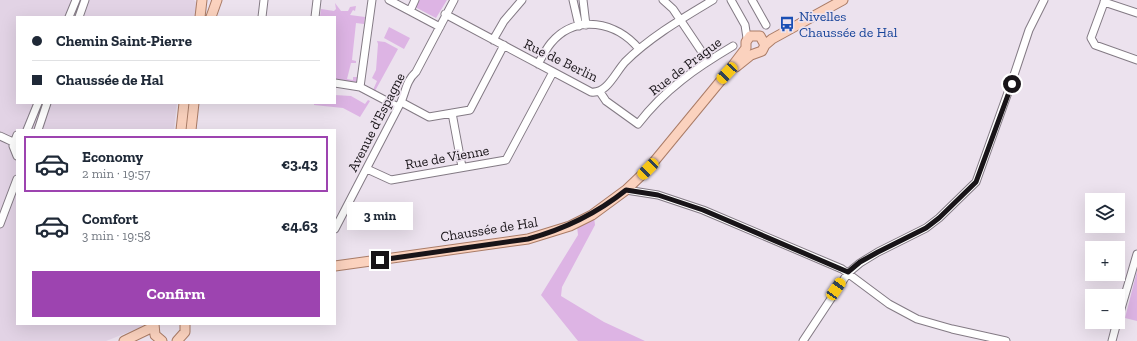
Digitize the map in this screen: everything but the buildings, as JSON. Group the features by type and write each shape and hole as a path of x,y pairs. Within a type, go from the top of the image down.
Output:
{"main road":[{"path":"200,16 202,0"},
{"path":"211,16 217,0"},
{"name":"Chaussée de Hal","path":"727,73 751,55 762,51 765,45 795,25 843,0"},
{"name":"Chaussée de Hal","path":"336,266 528,239 570,226 592,215 626,190 648,169 727,73 746,43 758,35 795,25"},
{"path":"758,35 765,45"},
{"path":"746,43 749,52 756,54"},
{"path":"181,129 184,104"},
{"path":"190,129 194,104"},
{"path":"124,341 154,325 159,339 140,341"},
{"path":"177,341 182,338 187,325"}],"street":[{"path":"69,16 76,0"},
{"path":"79,16 85,0"},
{"path":"262,16 264,0"},
{"path":"315,16 317,0"},
{"path":"360,87 372,0"},
{"path":"389,0 440,26"},
{"path":"410,11 415,0"},
{"name":"Avenue d'Espagne","path":"336,228 406,92 406,86 416,72 445,14 454,0"},
{"path":"493,40 507,16 522,0"},
{"path":"573,0 583,25"},
{"path":"583,0 583,25"},
{"path":"663,0 673,9 708,61"},
{"name":"Rue de Berlin","path":"445,14 591,92 600,92 639,49 680,20 713,0"},
{"path":"731,0 745,25 758,35"},
{"path":"752,0 766,25"},
{"path":"803,341 848,272 860,262 926,228 939,218 976,182 1012,84 1029,30 1044,0"},
{"path":"1137,13 1104,1 1091,38 1095,45 1137,60"},
{"path":"538,64 552,42 561,34 583,25 600,25 615,29 629,38 639,49"},
{"path":"745,25 746,43"},
{"path":"336,83 360,87 429,117 470,110 504,45"},
{"name":"Rue de Prague","path":"600,92 606,101 638,124 662,96 708,61 733,46"},
{"name":"Rue de Vienne","path":"367,168 391,180 506,160 553,72"},
{"path":"27,129 38,104"},
{"path":"38,129 47,104"},
{"path":"452,113 462,167"},
{"path":"0,136 15,139 14,151 16,154"},
{"path":"0,224 16,182"},
{"path":"626,190 658,195 703,210 848,272 889,304 917,319 952,330 1006,341"},
{"path":"1125,295 1137,254"},
{"path":"1112,341 1115,329"}],"shaded area":[{"path":"0,0 194,0 197,8 195,16 16,16 16,104 177,104 174,129 16,129 16,325 143,325 106,341 0,341"},
{"path":"418,0 447,0 436,18 415,7"},
{"path":"335,3 341,11 348,11 350,7 356,6 355,11 353,10 350,15 365,17 364,24 356,23 352,60 356,61 356,63 351,63 347,79 353,80 353,77 358,77 357,82 336,80 336,16 320,16 321,9 334,11 336,9"},
{"path":"389,27 410,38 404,49 384,38"},
{"path":"377,41 385,42 398,49 375,91 373,90 377,81 372,78 376,70"},
{"path":"336,95 351,96 365,104 368,100 370,101 360,117 343,108 314,105 336,104"},
{"path":"594,217 595,225 562,287 561,296 604,322 645,341 578,341 541,295 578,235 577,226"},
{"path":"1137,271 1137,321 1125,318"}],"place":[{"name":"Nivelles Chaussée de Hal","path":"787,24"}],"route":[{"path":"380,260 528,239 547,234 570,226 592,215 626,190 658,195 703,210 848,272 860,262 926,228 939,218 976,182 981,172 996,124 1012,84"}]}
